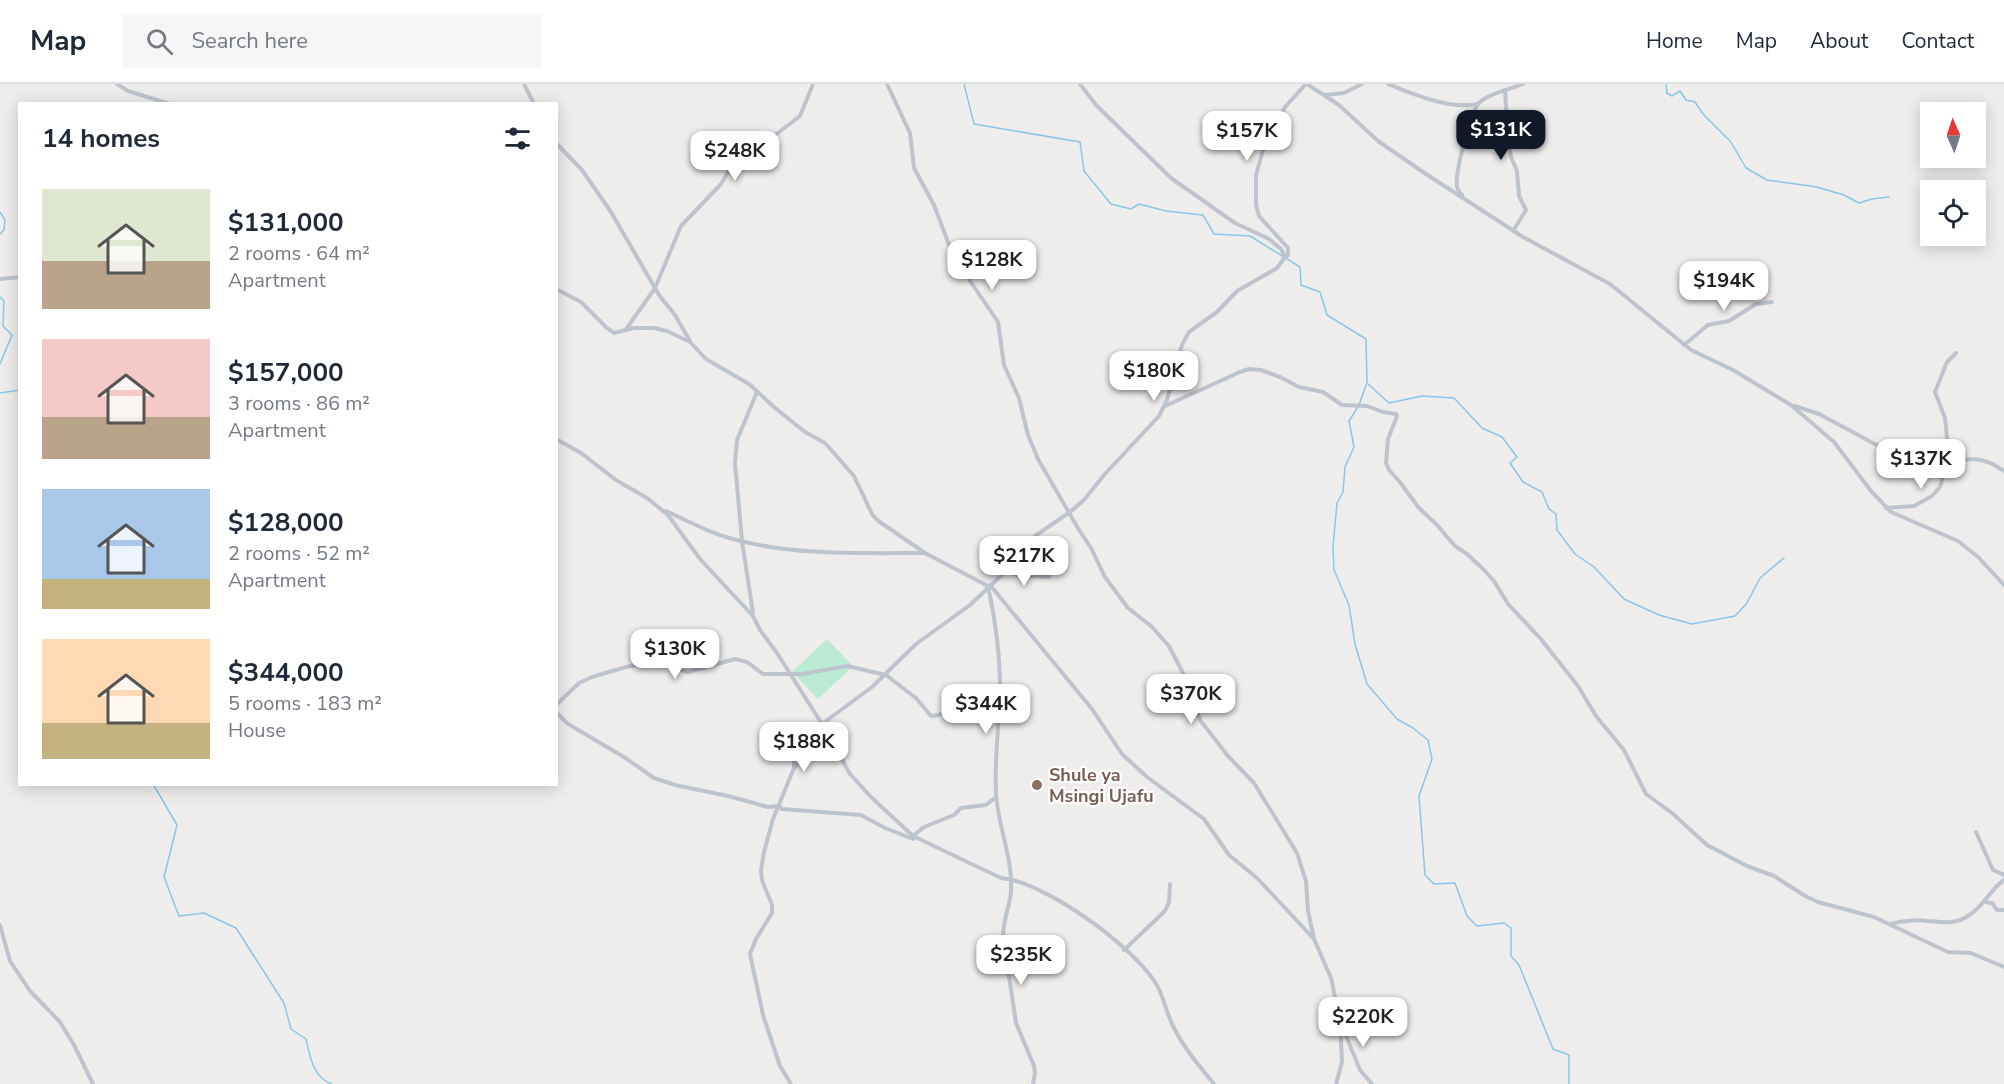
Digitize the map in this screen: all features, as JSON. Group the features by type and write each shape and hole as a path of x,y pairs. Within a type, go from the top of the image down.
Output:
{"street":[{"path":"117,84 128,91 164,102"},
{"path":"524,84 533,102"},
{"path":"626,329 655,288 681,226 721,184 730,169 743,156 800,116 813,84"},
{"path":"887,84 909,130 914,168 934,205 945,237 962,268 999,324 1004,365 1020,401 1038,459 1091,548 1101,571 1133,614 1151,626 1169,645 1184,675 1200,720 1228,756 1254,783 1297,853 1306,881 1308,910 1314,939 1331,978 1340,1021 1342,1062 1336,1084"},
{"path":"1080,84 1096,105 1172,178 1235,223 1269,239 1281,249 1285,257"},
{"path":"822,724 859,698 886,675 916,644 964,609 1007,570 1035,536 1084,500 1104,475 1153,424 1165,406 1182,345 1190,332 1217,312 1237,291 1277,268 1288,255 1288,248 1263,221 1257,211 1256,175 1263,150 1285,107 1307,84 1339,105 1390,150 1513,231 1610,284 1684,345 1733,370 1791,405 1834,442 1859,477 1886,508 1907,520 1958,541 1978,557 2004,585"},
{"path":"1325,95 1344,93 1362,84"},
{"path":"1388,84 1443,102 1468,105 1523,84"},
{"path":"1505,90 1511,154 1517,171 1519,196 1526,210 1513,231"},
{"path":"1464,198 1457,185 1464,146 1474,110 1482,101"},
{"path":"558,145 591,183 690,342 706,358 757,391 805,432 825,443 854,476 874,517 925,554 989,586 1092,709 1122,754 1147,777 1204,819 1229,855 1257,878 1314,939"},
{"path":"0,279 18,277"},
{"path":"558,290 581,302 609,330 618,333 626,329 660,329 690,342"},
{"path":"1684,345 1708,325 1729,321 1756,304 1772,302"},
{"path":"1886,508 1914,506 1932,496 1940,487 1949,452 1945,418 1935,392 1947,362 1956,353"},
{"path":"1165,406 1240,372 1253,369 1280,377 1299,387 1323,392 1342,405 1367,406 1397,415 1388,439 1386,463 1389,470 1419,508 1455,546 1484,570 1508,604 1540,638 1578,686 1596,716 1627,754 1643,792 1672,813 1707,844 1747,866 1773,876 1818,902 1860,912 1948,952 1971,952 2004,967"},
{"path":"753,616 736,490 736,450 741,430 757,391"},
{"path":"1791,405 1819,414 1914,465 1931,467 1958,459 1984,460 2004,471"},
{"path":"558,441 581,453 622,485 662,509 718,535 742,541 816,551 925,554"},
{"path":"1949,452 1958,459"},
{"path":"662,509 700,559 753,616 822,724 854,780 913,836 1001,878 1011,879 1057,900 1083,915 1125,950 1146,970 1156,984 1176,1031 1214,1084"},
{"path":"1007,570 1017,575 1049,577"},
{"path":"989,586 997,634 1000,690 996,796 1011,879 1011,895 1003,927 1004,941 1015,1019 1034,1066 1033,1084"},
{"path":"558,703 574,686 588,678 635,665 664,665 688,672 725,660 738,659 747,662 763,674 803,674 847,666 886,675 916,698 931,716 943,714 957,701 975,691 1000,690"},
{"path":"558,714 568,724 659,780 768,807 779,806 782,809 864,816 885,828 923,841"},
{"path":"791,736 794,739 794,768 769,831 761,870 762,880 772,904 772,913 756,939 750,954 763,1015 780,1066 791,1084"},
{"path":"794,768 811,752 832,741"},
{"path":"913,836 924,827 954,814 961,808 986,805 996,796"},
{"path":"1976,832 1993,870 2004,874"},
{"path":"1889,924 1922,921 1950,923 1966,917 1984,902 1994,888 2004,880"},
{"path":"1125,950 1165,911 1169,902 1170,884"},
{"path":"1984,902 1992,903 1997,910 2004,910"},
{"path":"0,925 9,959 27,987 64,1028 93,1084"},
{"path":"3,958 9,959"},
{"path":"1340,1021 1360,1070 1372,1084"}],"green space":[{"path":"827,639 853,666 818,699 792,672"}],"waterway":[{"path":"964,84 974,124 1080,142 1084,171 1111,204 1131,209 1139,204 1166,211 1203,215 1214,234 1250,236 1300,267 1301,285 1320,292 1327,315 1366,339 1367,383 1389,403 1422,396 1454,398 1482,428 1502,437 1517,457 1510,463 1523,482 1542,492 1549,509 1556,514 1557,530 1575,554 1594,567 1624,599 1659,615 1692,624 1735,616 1747,603 1760,578 1784,558"},
{"path":"1666,84 1667,93 1672,96 1680,91 1686,100 1695,102 1704,115 1731,142 1746,168 1767,180 1817,187 1844,195 1859,203 1889,197"},
{"path":"0,212 5,220 4,230 0,234"},
{"path":"0,297 4,301 3,326 12,335 0,364"},
{"path":"1366,385 1359,405 1349,421 1354,447 1345,467 1343,492 1337,503 1333,547 1334,570 1349,605 1355,644 1367,684 1397,719 1428,740 1432,759 1419,796 1425,875 1434,884 1455,883 1467,916 1477,926 1504,923 1511,928 1511,956 1519,965 1553,1049 1569,1055 1569,1084"},
{"path":"0,393 18,390"},
{"path":"154,786 177,825 164,877 179,916 204,913 236,928 284,1003 291,1029 306,1039 316,1072 332,1084"}],"place":[{"name":"Shule ya Msingi Ujafu","path":"1037,785"}]}
